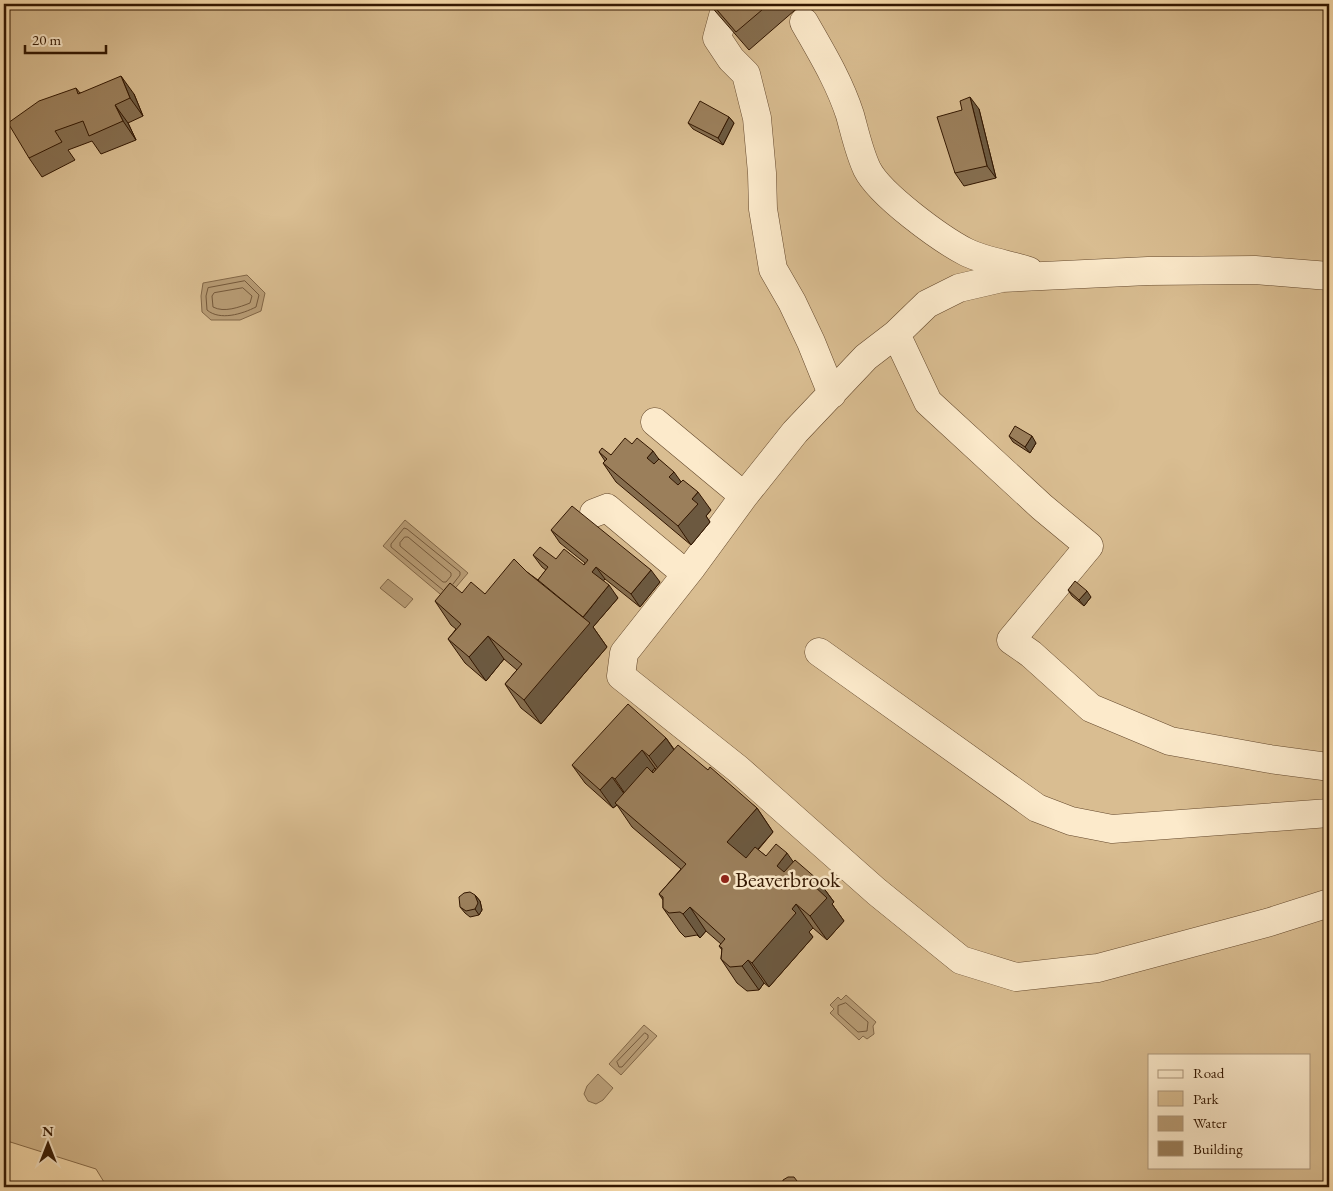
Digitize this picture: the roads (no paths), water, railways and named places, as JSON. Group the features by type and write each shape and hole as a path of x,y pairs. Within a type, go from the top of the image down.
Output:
{"lane":[{"path":"723,16 717,38 731,58 746,74 757,118 763,209 773,269 792,302 832,394"},
{"path":"804,22 831,68 850,114 856,139 868,171 885,192 917,220 967,252 1045,275"},
{"path":"959,288 968,268 967,252"},
{"path":"1329,276 1255,270 1148,271 1045,275 1002,278 959,288 927,304 896,334 866,357 795,432 624,653 621,676 738,769 877,892 961,960 1016,977 1098,968 1270,922 1329,903"},
{"path":"896,334 928,402 1042,507 1089,546 1011,640 1031,654 1091,708 1170,741 1270,759 1329,767"},
{"path":"655,422 744,496"},
{"path":"594,513 607,508 686,574"},
{"path":"819,652 1037,808 1071,821 1112,829 1329,814"}],"water":[{"path":"247,275 265,293 261,311 240,320 211,320 202,312 201,296 203,283"},
{"path":"405,520 468,573 446,599 383,546"},
{"path":"388,579 413,599 405,608 380,588"},
{"path":"846,995 876,1022 873,1026 874,1034 867,1039 863,1036 859,1040 830,1013 834,1009 830,1005 838,997 841,1000"},
{"path":"644,1025 657,1036 621,1075 609,1064"},
{"path":"598,1074 613,1088 603,1100 596,1104 588,1101 584,1094 587,1086"}],"place":[{"name":"Beaverbrook","path":"725,879"}]}
